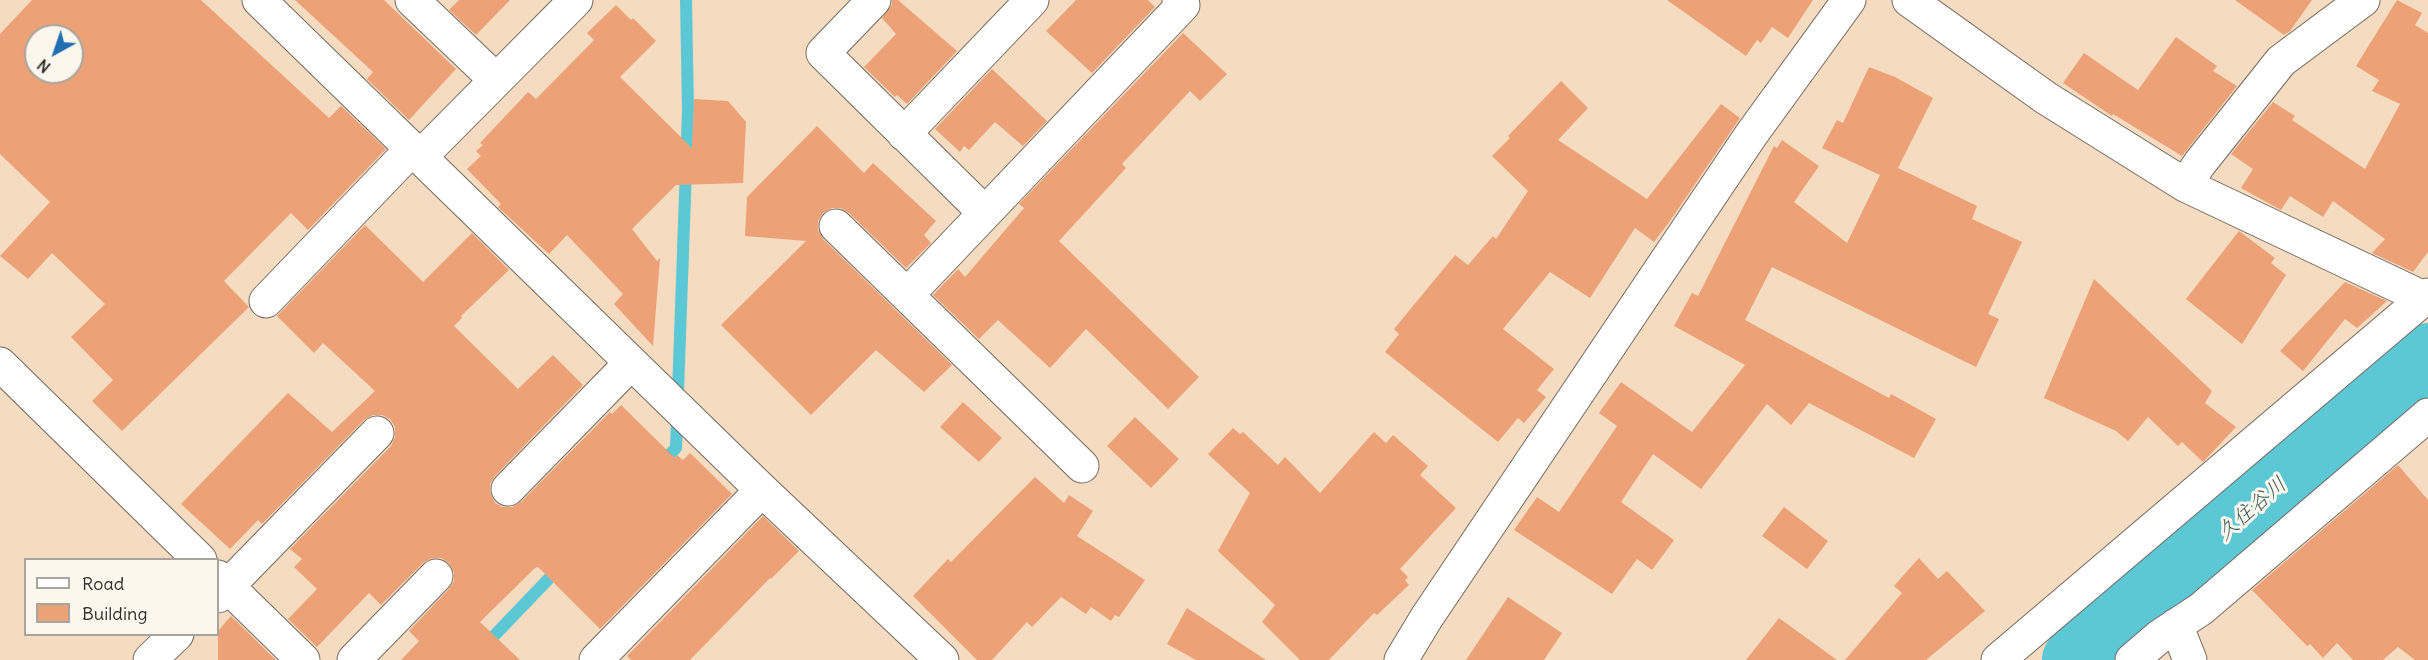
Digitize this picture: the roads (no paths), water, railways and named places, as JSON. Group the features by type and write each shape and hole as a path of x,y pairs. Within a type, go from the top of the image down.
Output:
{"street":[{"path":"259,0 762,490 942,660"},
{"path":"412,0 496,80"},
{"path":"266,301 576,0"},
{"path":"874,0 823,53 985,213"},
{"path":"904,134 1032,0"},
{"path":"906,296 1183,5 1179,0"},
{"path":"1401,660 1440,598 1751,135 1849,0"},
{"path":"1909,0 2046,98 2185,185 2427,298 1998,660"},
{"path":"2185,185 2281,61 2363,0"},
{"path":"836,226 1082,466"},
{"path":"508,489 632,363"},
{"path":"0,364 198,558"},
{"path":"2132,660 2160,636 2201,609 2428,415"},
{"path":"303,660 221,586 377,433"},
{"path":"596,660 762,490"},
{"path":"354,660 436,576"},
{"path":"2176,625 2190,660"},
{"path":"150,660 175,636"}],"waterway":[{"path":"659,465 676,448 688,111 686,0"},
{"name":"久住谷川","path":"2076,660 2428,357"},
{"path":"471,660 559,568"}]}
